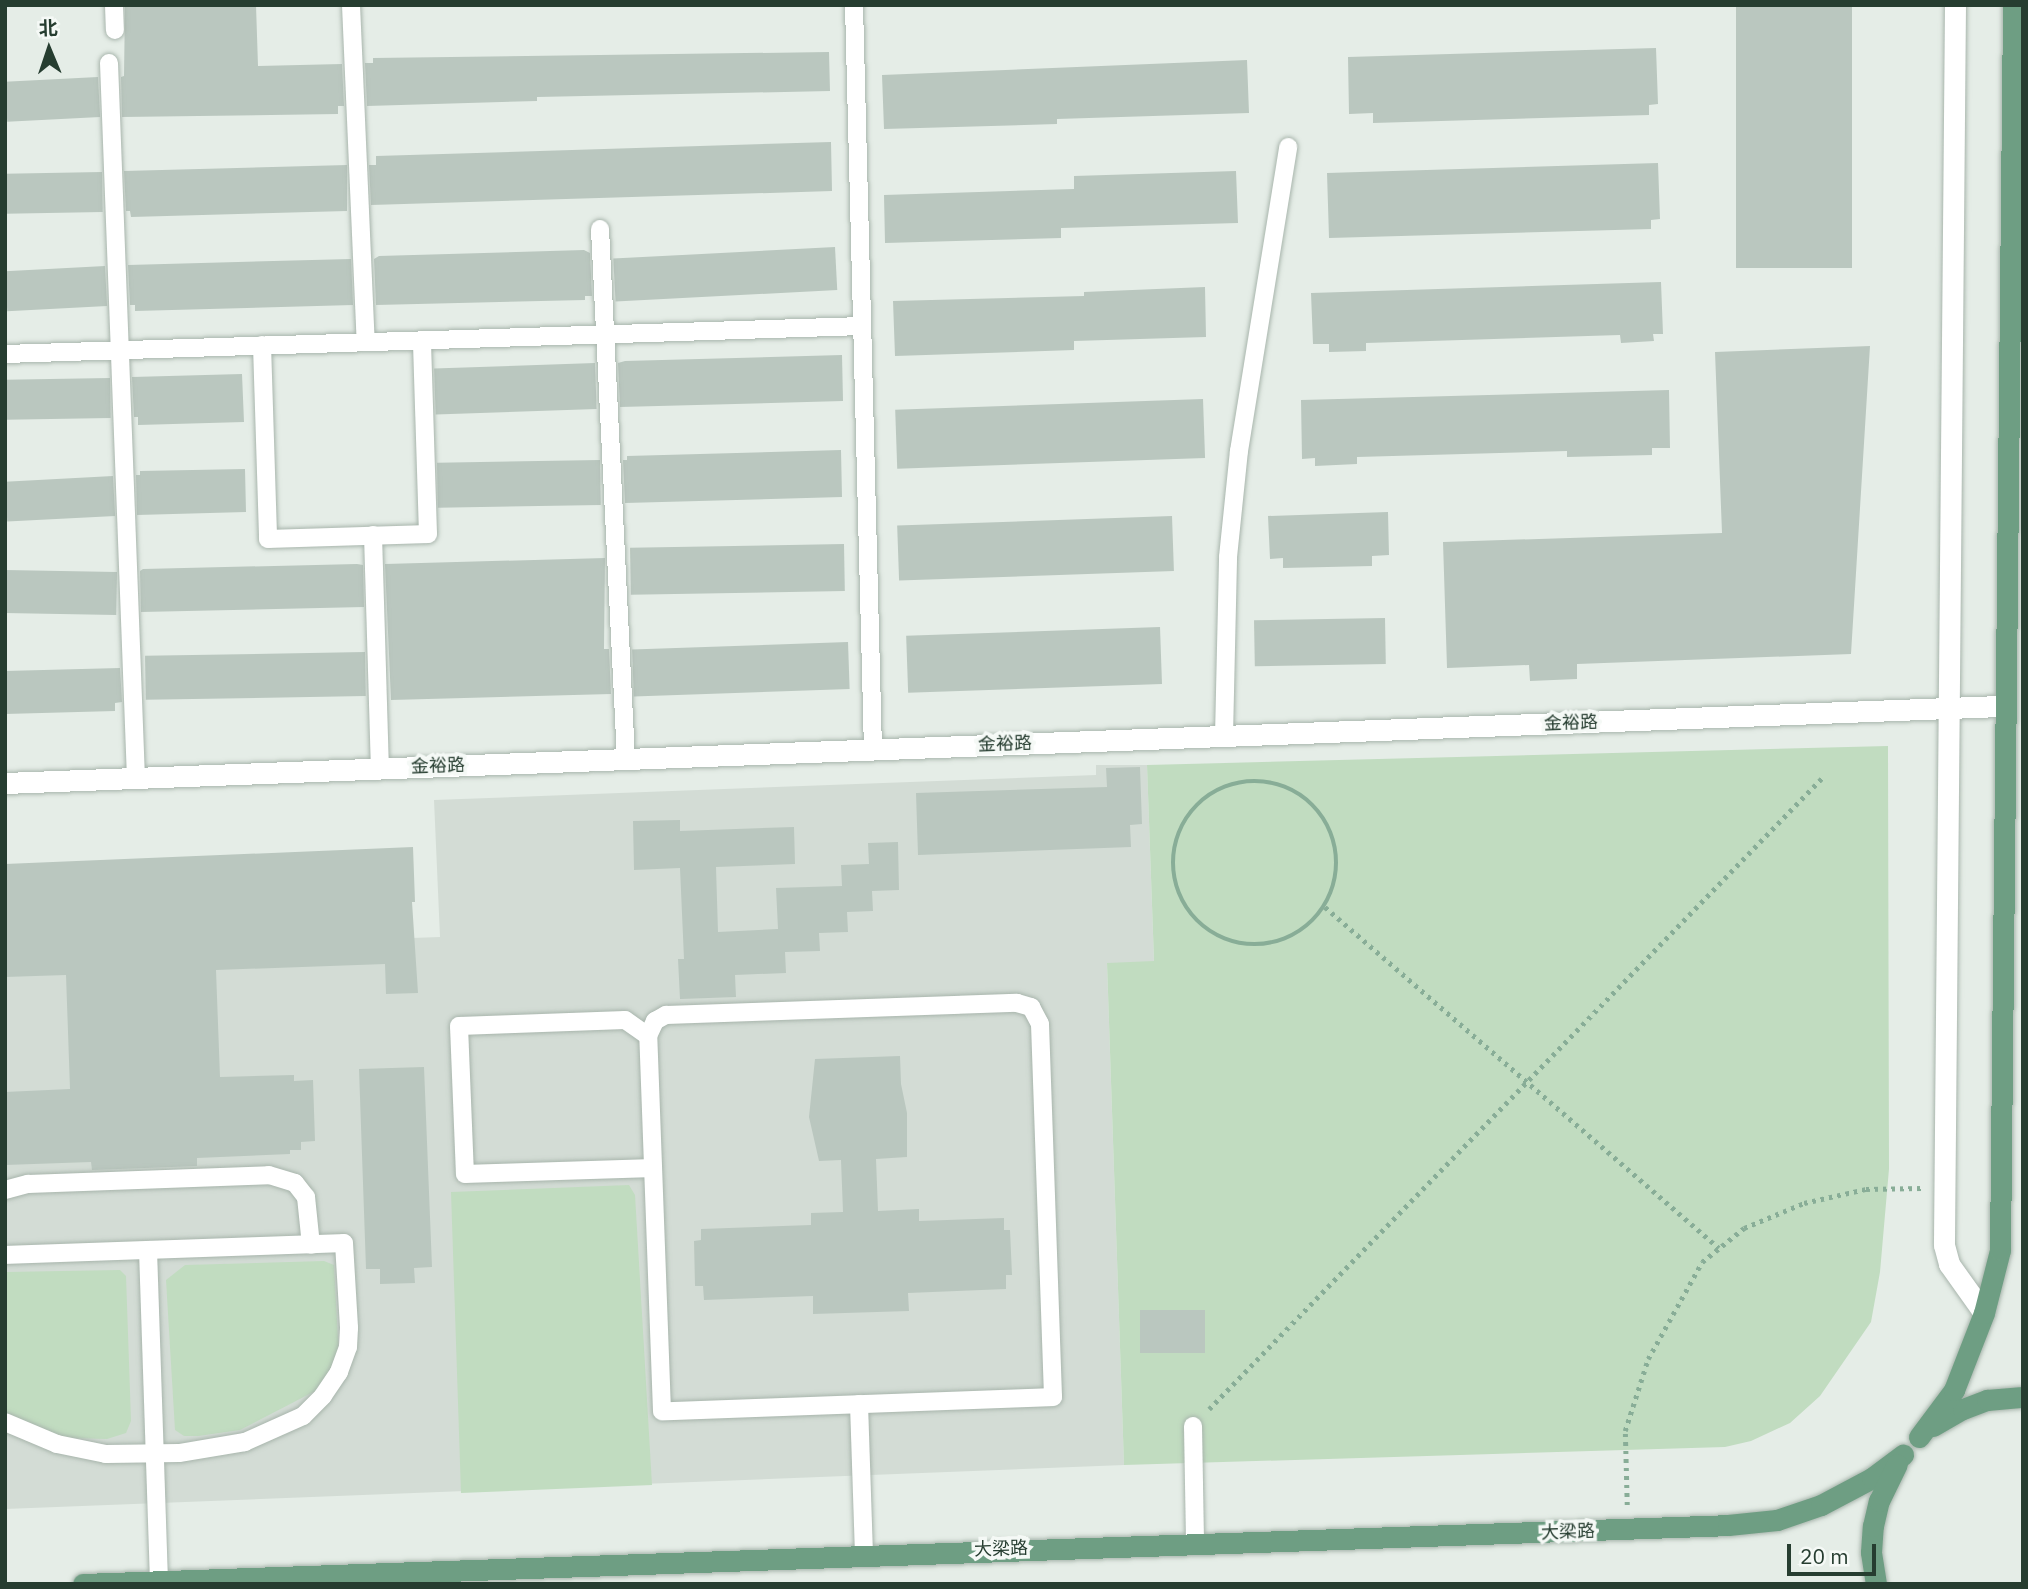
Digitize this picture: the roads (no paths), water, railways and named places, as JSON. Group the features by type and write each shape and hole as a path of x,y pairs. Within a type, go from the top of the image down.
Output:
{"main road":[{"path":"1876,1584 1871,1552 1873,1526 1888,1477 1954,1390 1984,1312 2000,1250 2013,5"},
{"path":"1919,1437 1963,1409 1987,1400 2023,1397"},
{"name":"大梁路","path":"83,1584 864,1554 1627,1530 1777,1520 1821,1505 1872,1478 1903,1455"}],"street":[{"path":"1955,5 1951,708 1944,1245 1949,1264 1984,1312"},
{"name":"金裕路","path":"5,783 2004,706"}],"lane":[{"path":"114,5 115,30"},
{"path":"351,5 366,342"},
{"path":"854,5 873,749"},
{"path":"109,63 136,778"},
{"path":"1224,736 1228,557 1239,451 1288,147"},
{"path":"600,229 626,759"},
{"path":"5,354 862,326"},
{"path":"262,345 268,539 428,534 422,340"},
{"path":"373,535 380,768"},
{"path":"1017,1003 1031,1007 1040,1024 1053,1397 662,1411 653,1168 648,1036 655,1021 666,1015 1017,1003"},
{"path":"648,1036 625,1020 459,1026 465,1174 653,1168"},
{"path":"5,1190 29,1184 270,1175 295,1183 306,1197 311,1245"},
{"path":"5,1255 344,1244 348,1347 339,1372 323,1396 303,1416 246,1442 190,1451 154,1453 83,1451 57,1444 5,1422"},
{"path":"148,1250 159,1581"},
{"path":"859,1404 864,1554"},
{"path":"1193,1426 1195,1543"}]}
